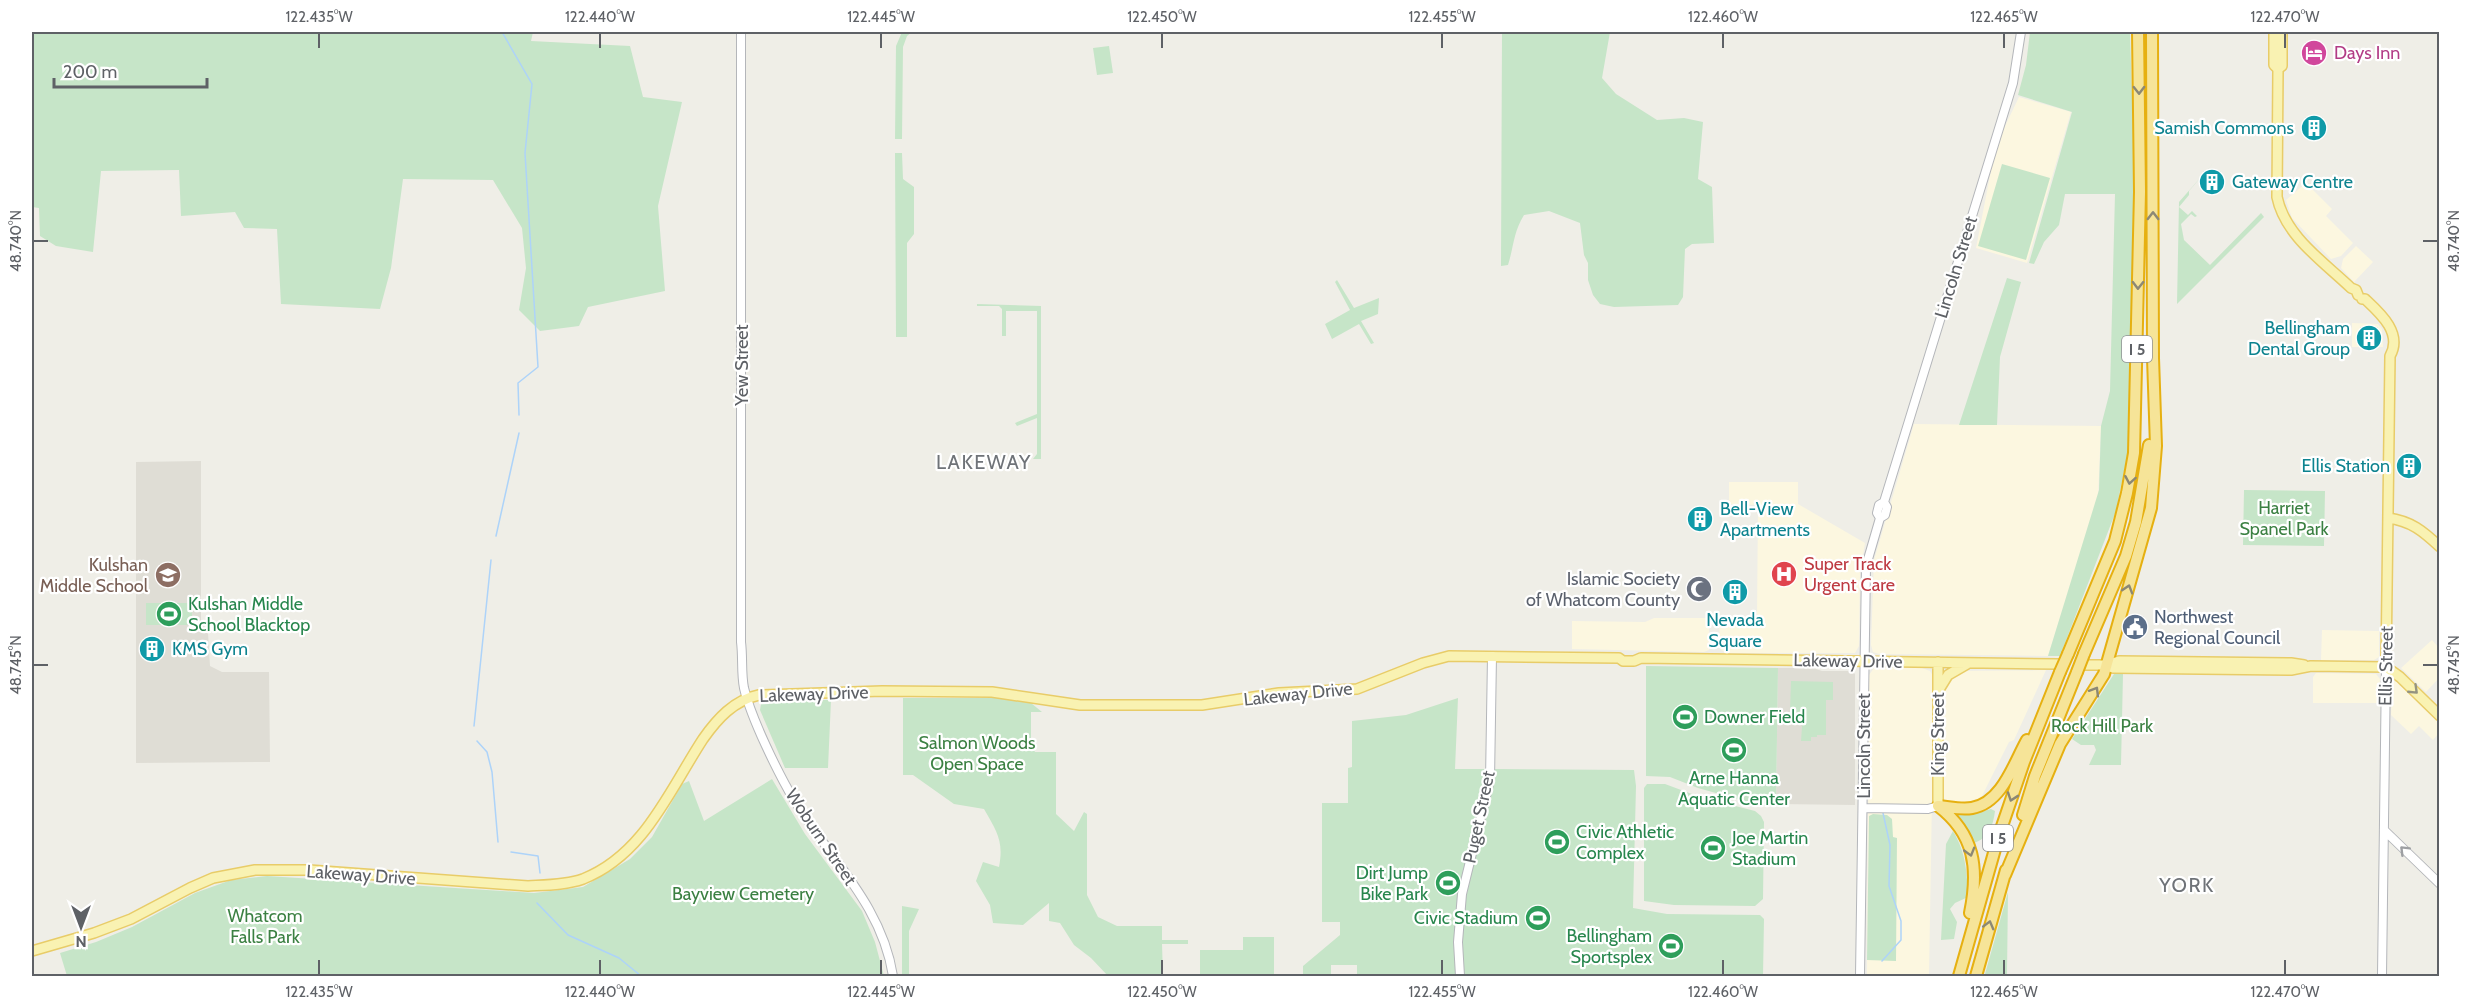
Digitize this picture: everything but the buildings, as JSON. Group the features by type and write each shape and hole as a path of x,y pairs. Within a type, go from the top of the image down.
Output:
{"highway":[{"name":"I 5","path":"1976,976 2035,776 2115,542 2127,494 2134,453 2140,192 2138,32"},
{"name":"I 5","path":"1958,976 1999,835 2048,703 2072,664 2126,556 2146,475 2151,432 2153,358 2152,32"},
{"path":"2005,874 2060,744 2097,688 2106,665 2151,508 2156,446 2153,358"},
{"path":"1938,806 1969,809 1986,804 1995,797 2048,703"},
{"path":"1938,806 1950,815 1966,839 1975,870 1974,894 1958,976"}],"main road":[{"path":"2274,32 2274,65 2278,69 2282,66 2282,32"},
{"name":"Ellis Street","path":"2278,69 2277,197 2279,207 2289,228 2387,325 2393,340 2393,352 2390,356 2386,667"},
{"path":"2388,518 2405,521 2420,528 2439,547"},
{"name":"Lakeway Drive","path":"32,951 94,933 131,919 213,878 255,870 309,870 528,886 553,885 583,879 617,860 637,843 714,723 747,697 759,694 992,692 1080,705 1208,705 1275,694 1351,690 1449,656 1619,658 1623,661 1634,661 1638,658 2072,664 2106,665 2113,668 2291,670 2311,666"},
{"name":"Lakeway Drive","path":"2106,665 2115,661 2291,663 2311,666 2386,667"},
{"name":"King Street","path":"1938,662 1938,806"},
{"path":"2217,669 2236,662"},
{"path":"1938,696 1945,678 1968,663"},
{"path":"2386,667 2400,677 2439,716"}],"street":[{"name":"Yew Street","path":"741,32 741,642 747,697"},
{"name":"Lincoln Street","path":"1860,976 1866,566 1880,518 1877,513 1884,502 2013,82 2021,32"},
{"name":"Puget Street","path":"1460,976 1458,942 1462,894 1490,780 1492,656"},
{"name":"Ellis Street","path":"2382,976 2386,667"},
{"name":"Woburn Street","path":"747,697 778,771 794,800 878,922 893,976"},
{"path":"1863,808 1928,809 1938,806"},
{"path":"2384,830 2439,884"}],"shaded area":[{"path":"2019,97 2071,112 2027,263 1976,248 1996,145"},
{"path":"2306,183 2332,209 2326,216 2353,243 2341,256 2331,259 2292,218 2286,200"},
{"path":"2356,246 2373,262 2354,282 2341,268 2343,259"},
{"path":"2352,323 2378,324 2382,329 2383,347 2352,347"},
{"path":"1914,424 2101,426 2098,500 2048,656 1879,654 1873,652 1871,645 1874,560"},
{"name":"Kulshan Middle School","path":"201,461 201,623 208,633 210,666 222,672 269,672 270,762 136,763 136,462"},
{"path":"1729,482 1798,482 1798,504 1865,543 1860,573 1859,646 1855,653 1726,653 1720,649 1719,618 1757,618 1758,505 1729,504"},
{"path":"1654,618 1709,618 1709,650 1704,652 1572,649 1572,621 1645,622"},
{"path":"2322,630 2379,631 2379,657 2374,660 2321,660"},
{"path":"2432,640 2439,648 2439,678 2426,692 2401,668"},
{"path":"1778,668 1813,668 1822,671 1851,671 1855,674 1855,805 1776,804"},
{"path":"1874,668 1922,668 1930,671 1934,678 1929,976 1867,976 1869,675"},
{"path":"2046,670 2014,740 2009,742 1978,804 1971,806 1946,802 1941,792 1943,695 1948,679 1962,671"},
{"path":"2316,673 2376,674 2380,679 2378,703 2313,703 2313,677"},
{"path":"2393,681 2398,682 2439,722 2439,733 2433,740 2419,726 2411,734 2391,715"}],"green space":[{"path":"32,32 533,32 531,41 630,46 643,97 682,102 658,206 665,291 588,307 579,326 540,331 519,310 526,268 522,228 493,180 403,179 391,268 380,309 281,304 277,229 244,228 235,212 181,216 179,170 101,171 93,252 56,246 40,236 39,208 32,207"},
{"path":"902,32 912,32 907,36 903,47 902,139 895,139 896,46"},
{"path":"1502,32 1610,32 1602,78 1616,94 1657,120 1684,118 1703,122 1698,179 1712,187 1714,243 1692,244 1685,249 1683,297 1678,305 1614,307 1600,304 1593,295 1588,280 1588,263 1584,255 1580,223 1549,211 1524,215 1516,234 1508,265 1501,266"},
{"path":"2030,32 2130,32 2134,159 2129,446 2116,511 2060,656 2048,656 2099,490 2101,426 2110,391 2115,194 2065,194 2059,225 2044,242 2034,264 2029,263 2072,112 2018,95 2026,65"},
{"path":"1109,46 1113,73 1097,75 1093,48"},
{"path":"895,153 902,153 903,179 914,187 914,234 907,243 907,337 896,337"},
{"path":"2215,161 2189,191 2189,195 2179,207 2188,215 2192,211 2197,216 2191,214 2181,224 2184,240 2210,265 2261,213 2264,217 2177,304 2179,202"},
{"path":"2002,164 2050,178 2026,260 1978,246"},
{"path":"2007,278 2021,282 2000,357 1997,425 1959,425"},
{"path":"1337,280 1354,308 1379,298 1378,314 1361,321 1374,343 1371,344 1359,324 1332,339 1325,324 1350,310 1335,282"},
{"path":"977,304 1041,306 1041,459 1033,459 1037,454 1037,418 1017,426 1015,423 1037,414 1037,311 1006,311 1006,336 1002,336 1002,309 999,306 977,306"},
{"name":"Harriet Spanel Park","path":"2244,490 2325,491 2324,546 2243,545"},
{"name":"Kulshan Middle School Blacktop","path":"146,603 192,603 192,625 146,625"},
{"name":"Civic Athletic Complex","path":"1646,666 1778,668 1776,804 1762,806 1698,788 1670,777 1646,776"},
{"name":"Rock Hill Park","path":"2114,674 2123,674 2121,765 2089,765 2096,750 2094,745 2081,745 2072,739"},
{"path":"1791,681 1833,682 1833,700 1826,700 1826,735 1811,737 1811,741 1801,741 1803,713 1790,711"},
{"name":"Salmon Woods Open Space","path":"903,698 1007,698 1031,703 1042,712 1031,712 1031,744 1035,752 1056,752 1056,814 1074,831 1084,812 1087,814 1087,895 1098,917 1117,926 1162,926 1162,940 1188,940 1188,944 1162,944 1163,976 1108,976 1091,958 1074,945 1060,923 1049,921 1049,903 1023,925 993,923 990,905 976,881 983,862 999,867 1001,850 996,831 984,809 954,804 913,775 903,775"},
{"path":"1458,698 1455,769 1487,769 1481,811 1465,865 1457,903 1454,939 1456,976 1357,976 1357,965 1331,965 1331,976 1303,976 1303,966 1340,935 1340,922 1322,922 1322,803 1348,803 1348,768 1352,767 1352,721 1406,715"},
{"path":"770,700 831,700 828,768 785,768 760,710 761,704"},
{"name":"Civic Athletic Complex","path":"1495,769 1634,770 1636,786 1633,908 1667,914 1760,915 1764,919 1763,976 1464,976 1461,948 1465,902"},
{"path":"772,779 805,834 862,911 875,942 884,976 67,976 60,953 96,942 132,927 195,893 231,880 267,876 534,893 583,887 630,859 652,837 682,784 689,781 704,821"},
{"name":"Civic Athletic Complex","path":"1647,784 1665,784 1700,797 1755,811 1761,816 1764,822 1763,899 1755,906 1674,905 1644,901 1644,788"},
{"path":"1991,809 1995,811 1989,831 1974,843 1955,813 1977,813"},
{"path":"1887,815 1892,819 1893,837 1897,838 1896,961 1867,960 1869,816"},
{"path":"1953,831 1961,847 1965,863 1968,897 1955,903 1950,909 1957,922 1954,939 1941,940 1946,844"},
{"path":"2008,892 2007,974 1985,974"},
{"path":"902,906 919,909 909,931 909,976 902,976"},
{"path":"1243,937 1274,937 1274,976 1200,976 1200,950 1243,950"}],"waterway":[{"path":"502,32 532,84 525,153 538,367 518,383 519,415"},
{"path":"496,536 519,433"},
{"path":"474,726 491,560"},
{"path":"477,741 487,752 492,772 498,842"},
{"path":"1882,961 1901,940 1901,921 1889,886 1890,845 1883,813"},
{"path":"511,852 538,856 540,873"},
{"path":"537,903 568,935 619,958 641,976"}],"place":[{"name":"Days Inn","path":"2314,53"},
{"name":"Samish Commons","path":"2314,128"},
{"name":"Gateway Centre","path":"2212,182"},
{"name":"Bellingham Dental Group","path":"2369,338"},
{"name":"Ellis Station","path":"2409,466"},
{"name":"Bell-View Apartments","path":"1700,519"},
{"name":"Super Track Urgent Care","path":"1784,574"},
{"name":"Kulshan Middle School","path":"168,575"},
{"name":"Islamic Society of Whatcom County","path":"1699,589"},
{"name":"Nevada Square","path":"1735,592"},
{"name":"Kulshan Middle School Blacktop","path":"169,614"},
{"name":"Northwest Regional Council","path":"2135,627"},
{"name":"KMS Gym","path":"152,649"},
{"name":"Downer Field","path":"1685,717"},
{"name":"Arne Hanna Aquatic Center","path":"1734,750"},
{"name":"Civic Athletic Complex","path":"1557,842"},
{"name":"Joe Martin Stadium","path":"1713,848"},
{"name":"Dirt Jump Bike Park","path":"1448,883"},
{"name":"Civic Stadium","path":"1538,918"},
{"name":"Bellingham Sportsplex","path":"1671,946"}],"district":[{"name":"LAKEWAY","path":"984,462"},
{"name":"YORK","path":"2187,885"}],"park label":[{"name":"Bayview Cemetery","path":"743,894"},
{"name":"Whatcom Falls Park","path":"265,926"}]}
